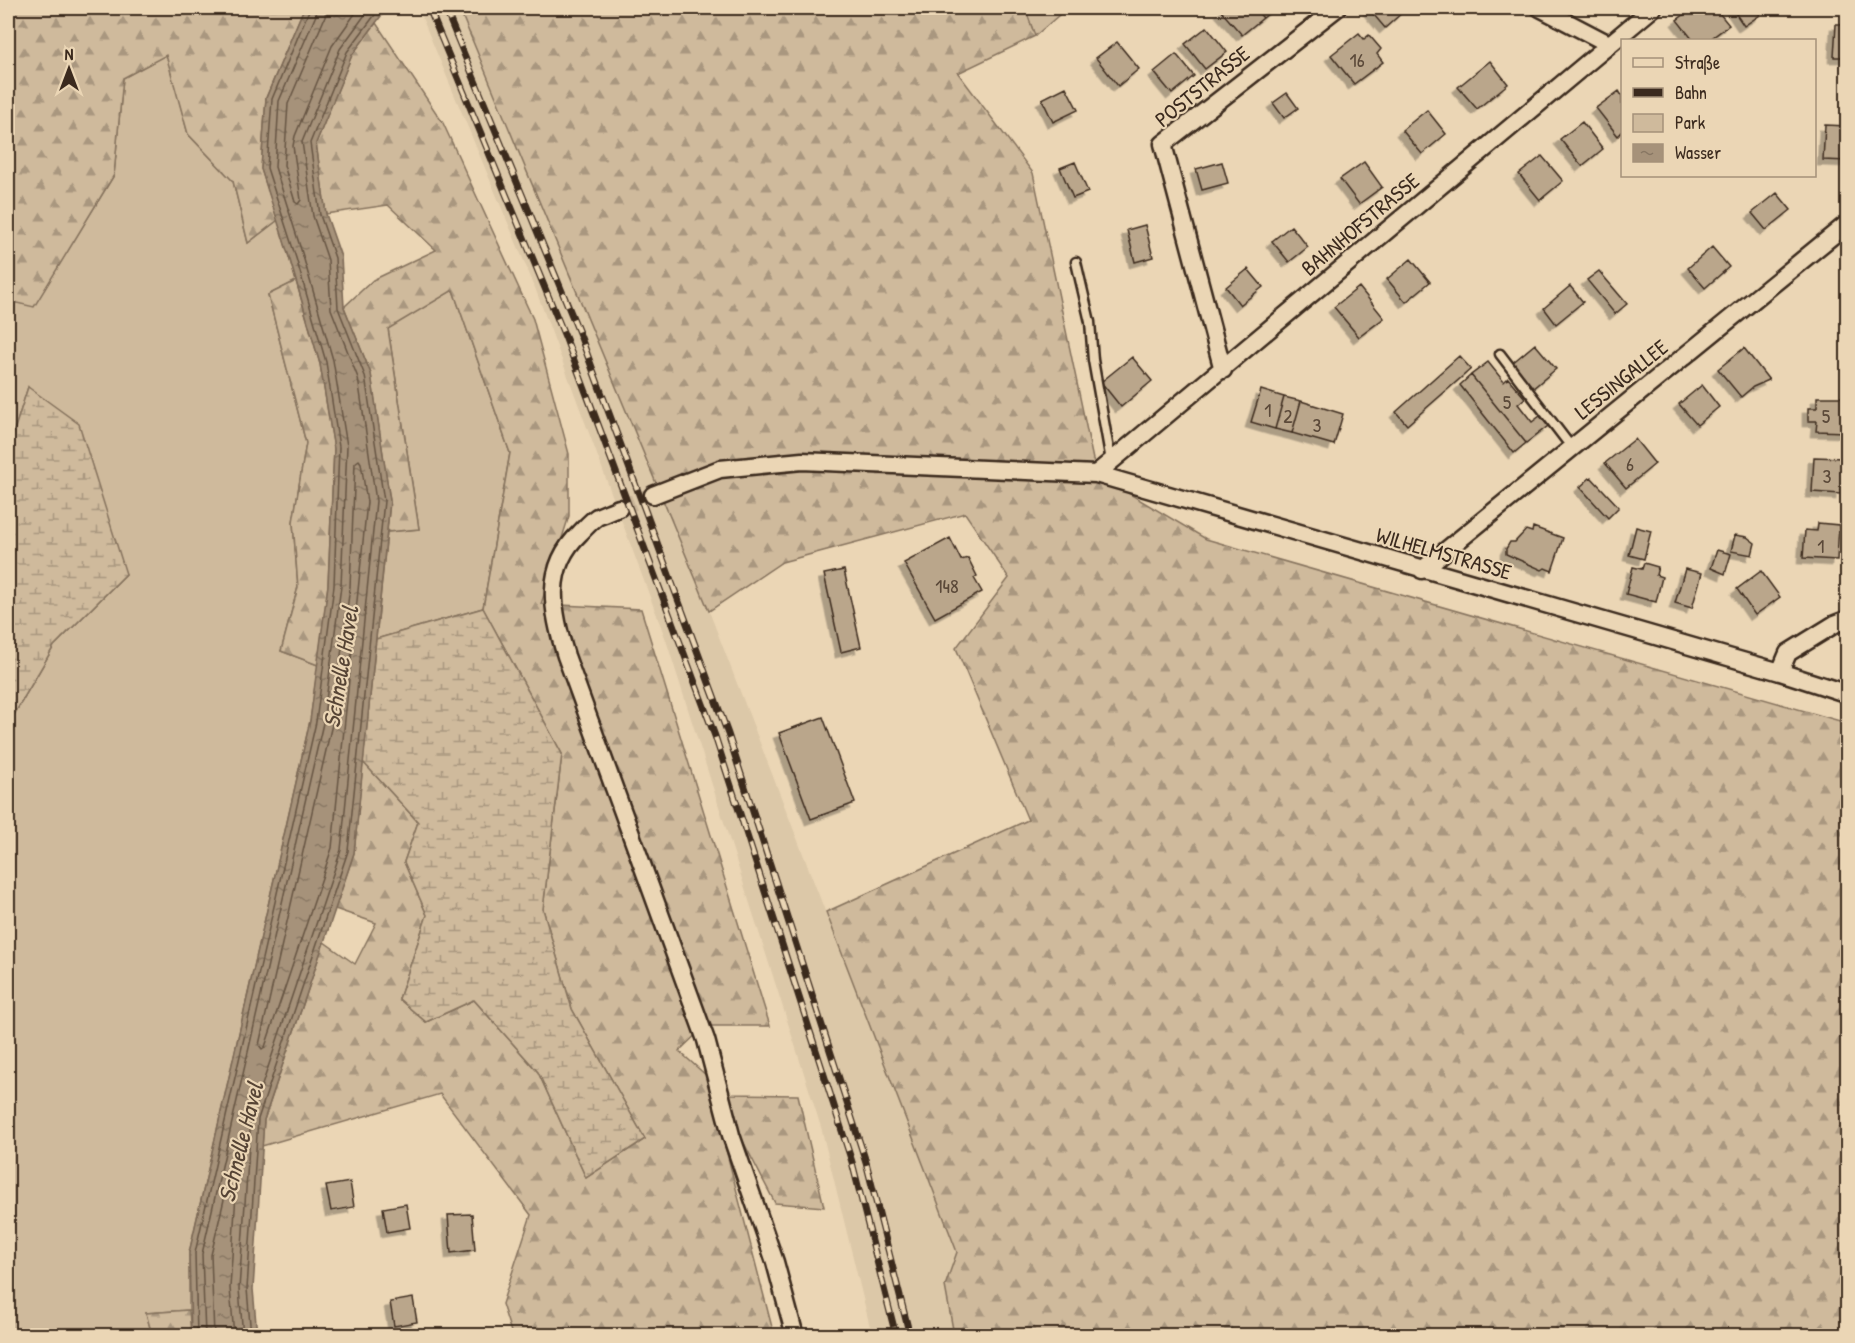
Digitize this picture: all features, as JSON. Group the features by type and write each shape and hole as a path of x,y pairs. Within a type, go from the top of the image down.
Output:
{"street":[{"name":"POSTSTRASSE","path":"1223,370 1163,144 1337,8"},
{"path":"1540,8 1610,44"},
{"name":"BAHNHOFSTRASSE","path":"1096,474 1653,8"},
{"name":"LESSINGALLEE","path":"1422,570 1848,223"},
{"name":"WILHELMSTRASSE","path":"653,495 720,469 802,462 1096,474 1780,672 1848,694"},
{"path":"619,508 596,518 570,543 558,564 553,591 556,623 706,1040 731,1135 775,1262 795,1335"},
{"path":"1780,672 1788,653 1835,624 1848,619"}],"lane":[{"path":"1076,262 1090,322 1093,360 1111,461"},
{"path":"1500,354 1572,448"}],"shaded area":[{"path":"418,8 459,8 709,611 957,1252 945,1286 954,1335 872,1335 821,1127 666,640 534,285"}],"green space":[{"path":"8,8 304,8 266,98 261,169 278,220 248,243 233,181 188,134 166,55 123,78 114,175 34,307 8,301"},
{"path":"459,8 1025,8 1035,36 958,73 1033,173 1096,474 1206,539 1847,723 1847,1335 954,1335 945,1286 957,1252 826,912 1028,820 956,648 1009,578 965,513 782,562 709,611"},
{"path":"1025,8 1067,8 1035,36"},
{"path":"376,23 443,123 533,319 569,454 569,516 541,604 641,609 770,1026 705,1026 679,1051 727,1094 798,1095 824,1207 775,1203 731,1118 718,1119 774,1335 512,1335 502,1304 531,1215 440,1094 262,1146 264,1120 324,942 355,964 376,923 335,909 354,853 363,762 418,822 404,862 427,915 399,999 426,1022 474,1000 538,1072 586,1178 645,1139 572,1009 543,909 562,754 483,608 510,453 453,290 388,329 419,529 387,532 390,501 371,374 344,307 373,280 436,250 388,205 326,214 316,143 352,55"},
{"path":"167,54 188,134 233,181 248,243 278,220 296,281 268,295 306,443 293,522 298,587 281,651 318,665 310,721 189,1253 189,1310 146,1313 152,1335 8,1335 8,725 54,646 126,574 28,387 8,450 8,301 34,306 114,175 123,78"},
{"path":"296,281 320,364 334,449 328,585 318,665 281,651 298,587 293,522 306,443 268,295"},
{"path":"453,290 510,453 483,608 376,639 387,532 419,529 388,328"},
{"path":"28,387 79,424 126,574 54,646 8,725 8,450"},
{"path":"483,608 562,754 543,909 572,1009 645,1139 586,1178 538,1072 474,1000 426,1022 399,999 427,915 404,862 418,822 363,762 376,639"},
{"path":"189,1310 191,1335 152,1335 146,1313"}],"water":[{"name":"Schnelle Havel","path":"304,8 387,8 352,55 316,143 326,214 341,257 344,307 371,374 390,501 354,853 264,1120 253,1289 257,1335 191,1335 189,1253 310,721 328,585 334,449 320,364 261,169 266,98"}],"building":[{"path":"1226,8 1254,8 1263,18 1242,35 1221,11"},
{"path":"1254,8 1275,8 1263,18"},
{"path":"1368,8 1400,8 1403,12 1385,28"},
{"path":"1693,8 1715,8 1729,25 1710,39 1692,39 1677,20"},
{"path":"1732,8 1755,8 1760,15 1744,26"},
{"path":"1836,24 1848,24 1848,57 1834,57"},
{"path":"1207,27 1227,52 1205,69 1185,44"},
{"path":"1359,33 1364,39 1369,35 1381,49 1377,54 1383,62 1354,84 1331,55"},
{"path":"1117,42 1139,69 1118,86 1096,58"},
{"path":"1176,54 1194,76 1172,94 1154,72"},
{"path":"1490,61 1508,84 1477,109 1458,87"},
{"path":"1066,87 1078,110 1053,122 1042,99"},
{"path":"1619,91 1621,94 1621,133 1618,136 1596,108"},
{"path":"1287,93 1298,108 1284,118 1273,103"},
{"path":"1427,110 1446,134 1422,154 1402,130"},
{"path":"1582,122 1603,149 1582,166 1560,139"},
{"path":"1825,125 1848,126 1848,161 1823,160"},
{"path":"1542,156 1563,181 1540,200 1519,174"},
{"path":"1075,162 1088,192 1073,198 1060,168"},
{"path":"1222,162 1228,183 1202,190 1196,169"},
{"path":"1364,162 1382,187 1359,204 1340,179"},
{"path":"1777,193 1791,210 1766,230 1752,213"},
{"path":"1145,225 1153,257 1135,262 1127,230"},
{"path":"1291,226 1308,247 1289,262 1272,241"},
{"path":"1712,247 1729,267 1705,288 1688,268"},
{"path":"1411,259 1430,282 1406,302 1387,279"},
{"path":"1248,269 1263,287 1240,305 1226,287"},
{"path":"1599,271 1627,304 1615,314 1587,280"},
{"path":"1570,286 1583,302 1556,324 1544,308"},
{"path":"1359,287 1384,318 1359,337 1334,307"},
{"path":"1535,344 1556,369 1532,389 1511,364"},
{"path":"1744,348 1769,380 1753,387 1741,397 1718,369"},
{"path":"1459,356 1471,369 1407,425 1396,412"},
{"path":"1132,357 1152,381 1121,407 1101,382"},
{"path":"1488,362 1504,382 1508,378 1525,398 1518,404 1532,422 1540,416 1548,426 1526,443 1471,375"},
{"path":"1471,375 1526,443 1514,453 1460,385"},
{"path":"1702,385 1719,407 1697,425 1679,404"},
{"path":"1261,390 1284,397 1275,429 1251,422"},
{"path":"1284,397 1301,401 1292,433 1275,429"},
{"path":"1817,397 1845,397 1845,432 1816,431 1817,421 1808,421 1808,408 1817,408"},
{"path":"1301,401 1343,414 1334,445 1292,433"},
{"path":"1635,439 1655,464 1626,488 1605,463"},
{"path":"1814,457 1843,458 1841,494 1812,492"},
{"path":"1591,477 1619,507 1608,518 1580,487"},
{"path":"1818,523 1839,525 1837,560 1803,558 1805,530 1817,531"},
{"path":"1533,527 1563,538 1552,571 1545,568 1542,570 1506,554 1510,542 1515,542 1526,530 1532,532"},
{"path":"1636,527 1651,531 1644,559 1629,555"},
{"path":"1735,535 1747,537 1755,543 1752,555 1731,551"},
{"path":"950,538 961,560 968,558 977,576 974,578 982,592 935,618 904,563"},
{"path":"1717,550 1731,554 1725,574 1711,568"},
{"path":"1644,563 1658,567 1656,575 1662,577 1656,602 1626,594 1633,567 1642,569"},
{"path":"1685,569 1702,573 1692,608 1675,603"},
{"path":"844,570 861,647 841,652 824,574"},
{"path":"1761,571 1780,597 1755,615 1737,589"},
{"path":"823,717 855,803 811,819 779,733"},
{"path":"350,1182 354,1207 331,1211 326,1186"},
{"path":"406,1204 410,1228 387,1232 383,1208"},
{"path":"472,1214 475,1250 451,1253 448,1215"},
{"path":"413,1298 417,1322 394,1326 390,1302"}],"tunnel":[{"path":"619,508 653,495"}],"railway":[{"path":"429,8 566,339 715,736 852,1162 896,1336"},
{"path":"445,8 580,335 728,734 866,1162 910,1336"}]}
